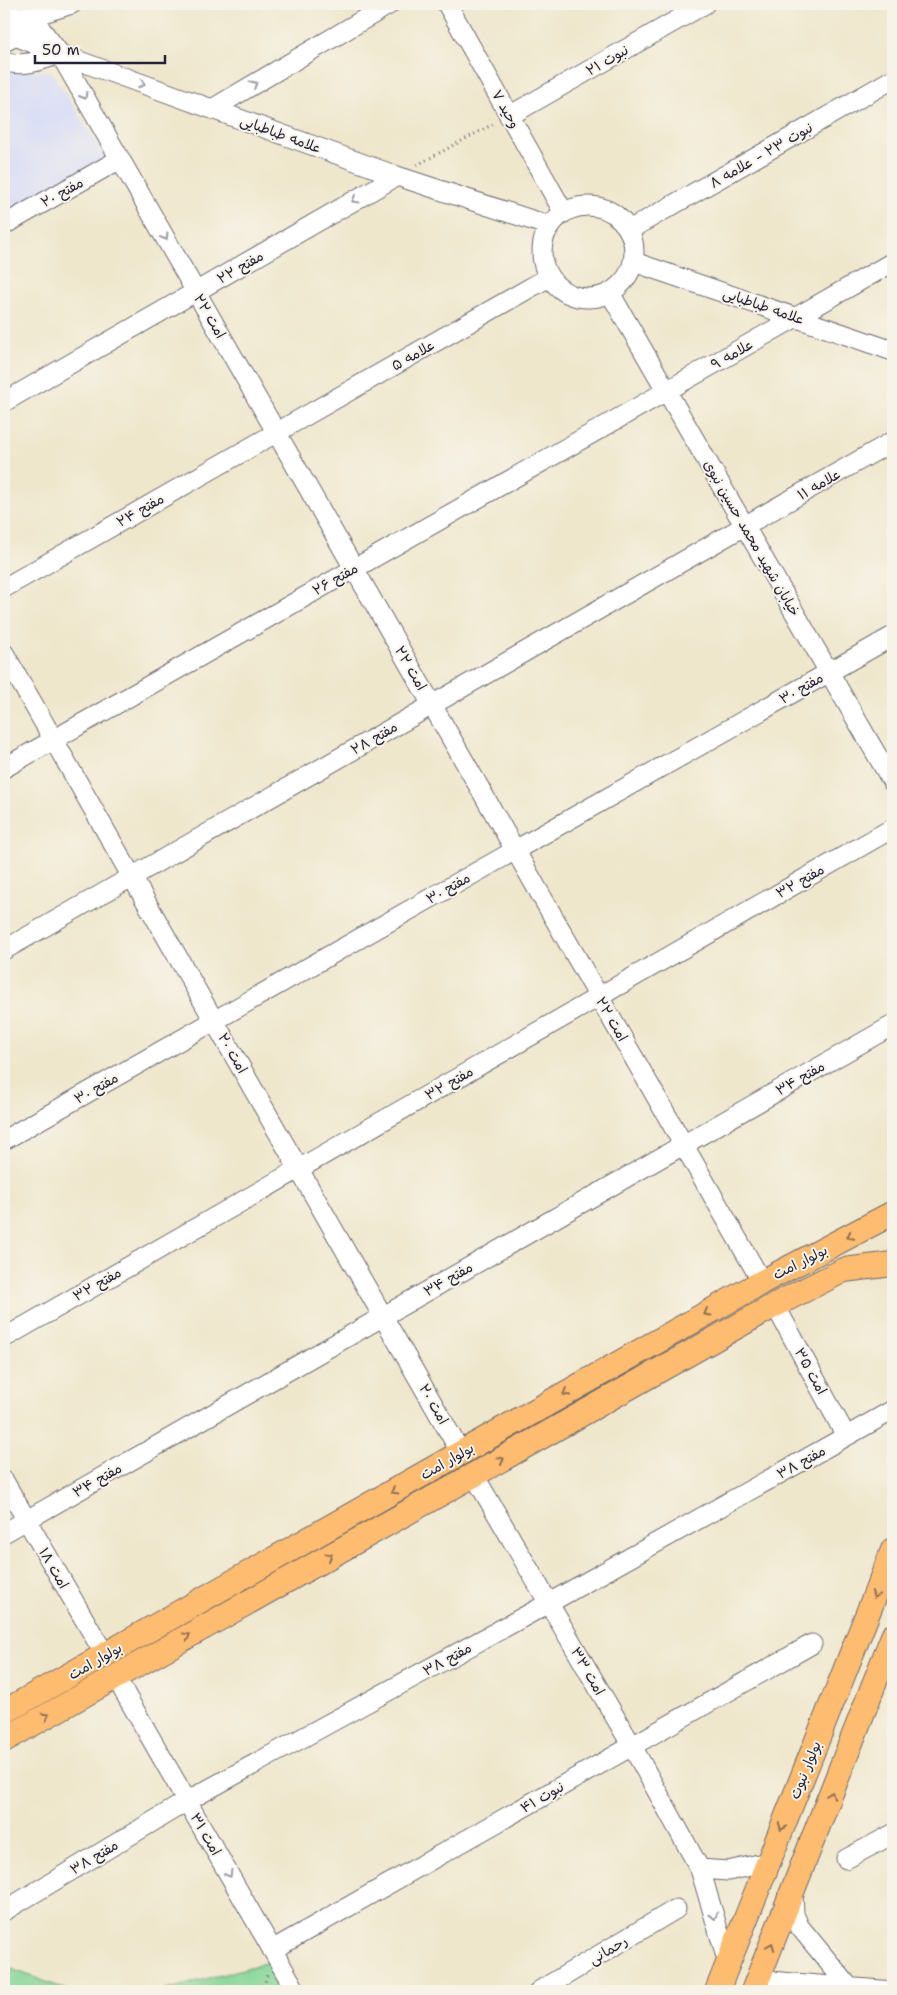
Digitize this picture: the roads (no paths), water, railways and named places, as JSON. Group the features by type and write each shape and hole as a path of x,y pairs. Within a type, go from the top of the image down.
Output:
{"main road":[{"name":"بولوار امت","path":"4,1712 762,1282 893,1214"},
{"name":"بولوار امت","path":"4,1740 775,1306 844,1270 893,1264"},
{"name":"بولوار نبوت","path":"717,1991 893,1550"},
{"path":"755,1986 893,1636"},
{"path":"105,1655 115,1676"}],"street":[{"path":"4,17 37,15 72,4"},
{"path":"212,109 390,4"},
{"name":"وحید ۷","path":"447,4 509,116 557,220"},
{"name":"نبوت ۲۱","path":"509,116 705,4"},
{"path":"7,37 37,15"},
{"name":"امت ۲۲","path":"37,15 40,28 60,54 762,1282"},
{"name":"علامه طباطبایی","path":"7,37 60,54 397,176 557,220"},
{"path":"4,61 25,64 38,62 60,54"},
{"name":"نبوت ۲۳ - علامه ۸","path":"629,230 893,79"},
{"name":"مفتح ۲۰","path":"4,224 120,159"},
{"name":"مفتح ۲۲","path":"4,402 397,176"},
{"path":"581,207 598,208 615,215 629,230 634,244 634,262 626,279 610,293 597,298 579,298 562,290 549,277 543,261 544,241 557,220 581,207"},
{"name":"علامه طباطبایی","path":"634,262 893,350"},
{"name":"علامه ۹","path":"667,391 893,262"},
{"name":"علامه ۵","path":"276,432 549,277"},
{"name":"خیابان شهید محمد حسین نبوی","path":"610,293 893,783"},
{"name":"مفتح ۲۶","path":"4,768 667,391"},
{"name":"مفتح ۲۴","path":"4,588 276,432"},
{"name":"علامه ۱۱","path":"745,527 893,442"},
{"name":"مفتح ۲۸","path":"4,950 745,527"},
{"name":"مفتح ۳۰","path":"4,1140 893,636"},
{"name":"امت ۲۰","path":"4,653 461,1453"},
{"name":"مفتح ۳۲","path":"4,1338 893,828"},
{"name":"مفتح ۳۴","path":"4,1533 893,1024"},
{"name":"امت ۳۵","path":"775,1306 846,1436"},
{"name":"مفتح ۳۸","path":"4,1911 187,1801 549,1603 893,1410"},
{"name":"امت ۳۳","path":"474,1475 632,1746 700,1869 728,1963"},
{"name":"امت ۱۸","path":"4,1481 105,1655"},
{"name":"نبوت ۴۱","path":"272,1950 812,1644"},
{"name":"امت ۳۱","path":"115,1676 296,1991"},
{"path":"846,1860 893,1834"},
{"path":"700,1869 728,1871 768,1862"},
{"path":"793,1892 794,1914 799,1926 850,1987"},
{"name":"رحمانی","path":"539,1991 676,1909"},
{"path":"873,1989 893,1978"},
{"path":"755,1986 850,1987 893,1991"}]}
